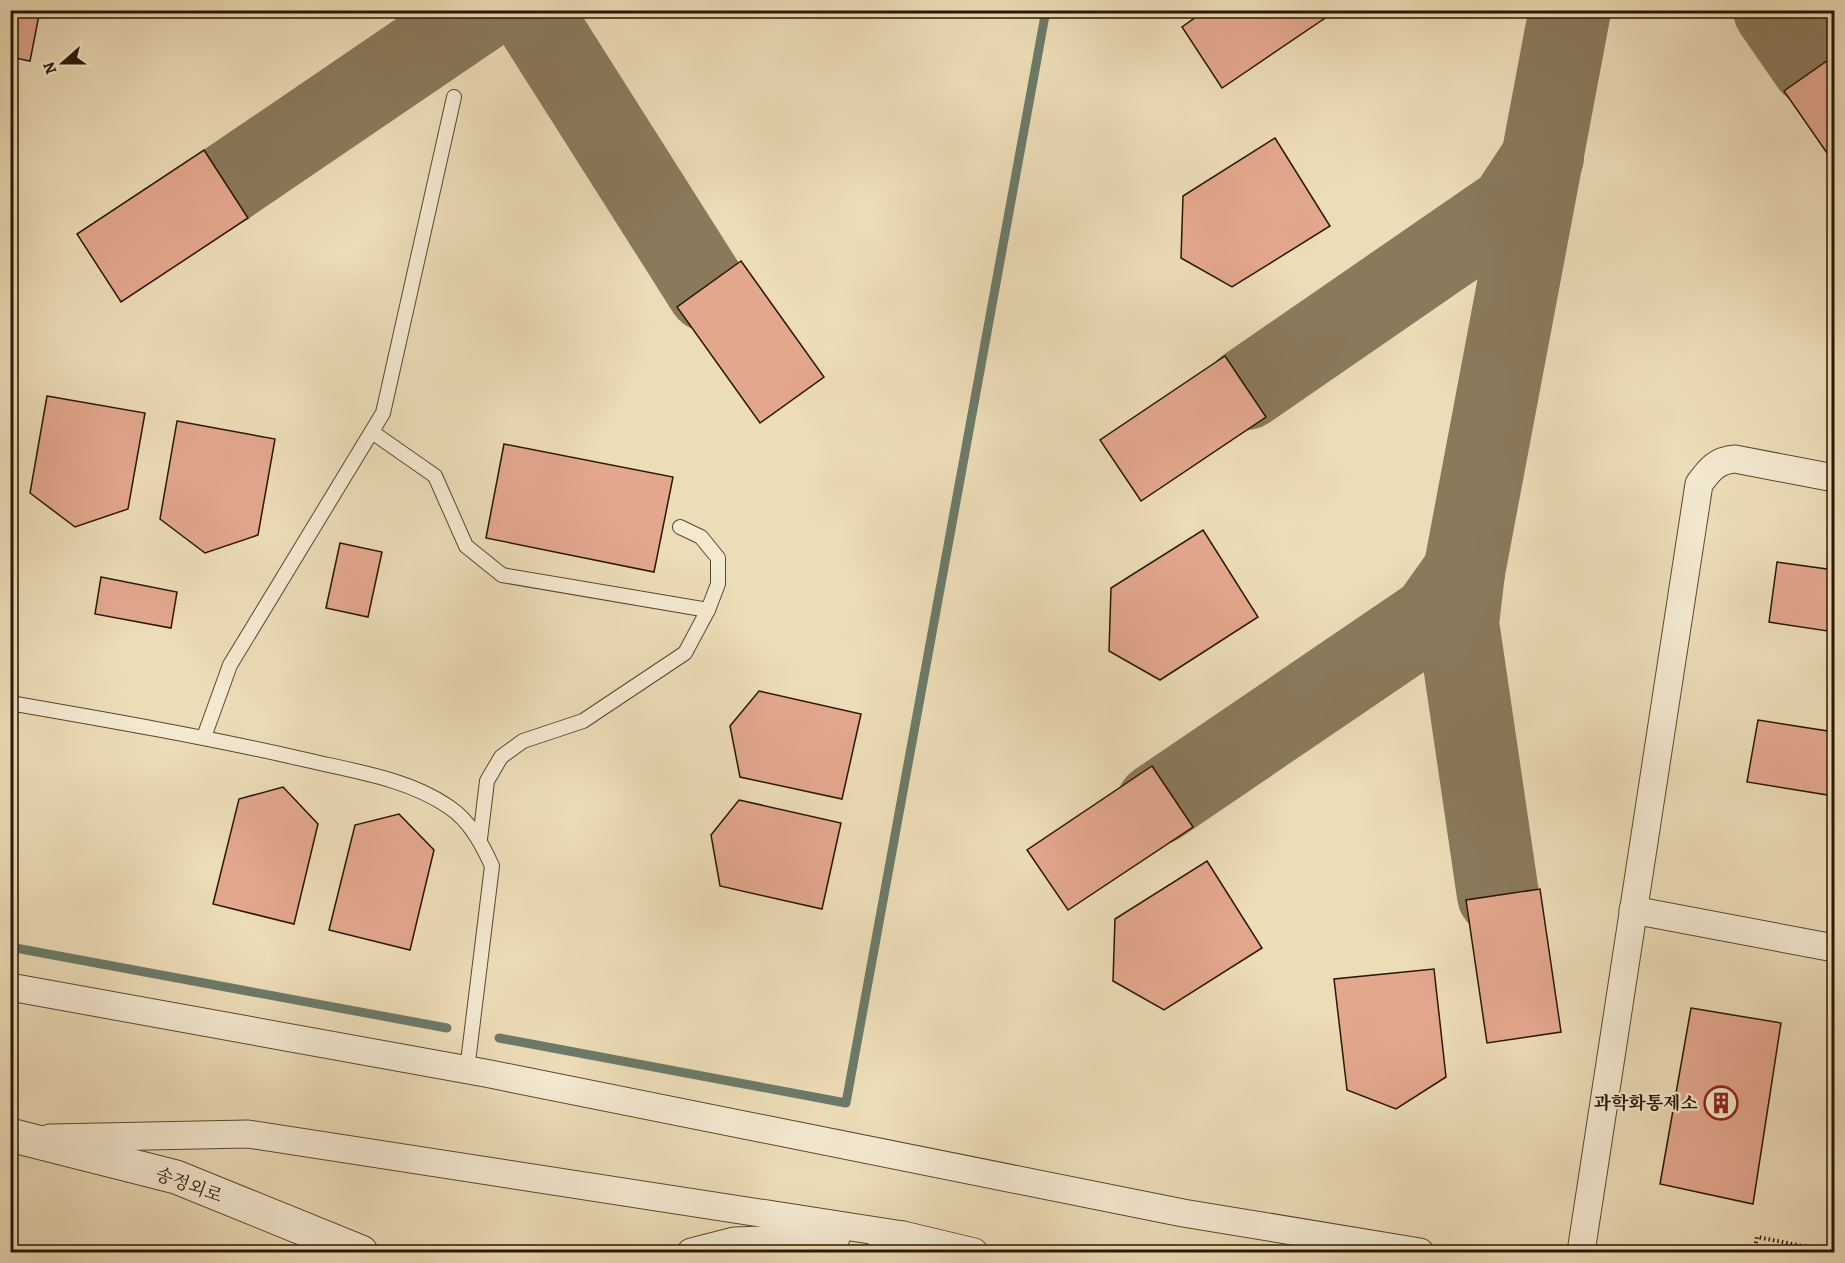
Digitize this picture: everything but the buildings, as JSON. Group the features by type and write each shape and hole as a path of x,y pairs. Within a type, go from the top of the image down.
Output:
{"street":[{"path":"1581,1252 1699,484 1710,469 1724,460 1735,459 1834,478"},
{"path":"1633,910 1834,948"},
{"path":"10,987 467,1070 1184,1213 1420,1252"},
{"path":"17,1137 248,1134 903,1235 974,1252"},
{"name":"송정외로","path":"17,1137 176,1177 361,1252"},
{"path":"691,1252 734,1241 903,1235"},
{"path":"879,1252 903,1235"}],"lane":[{"path":"204,737 230,665 383,413 454,97"},
{"path":"372,432 435,476 466,546 502,575 708,610"},
{"path":"480,839 488,781 501,758 523,741 583,722 685,653 708,610 718,584 718,558 701,537 680,527"},
{"path":"10,703 204,737 374,776 412,788 451,808 480,839 492,866 467,1070"}],"path":[{"path":"1754,1252 1757,1237 1816,1251 1833,1252"}],"waterway":[{"path":"499,1038 846,1103 1046,10"},
{"path":"10,947 447,1028"}],"taxiway":[{"path":"225,185 482,10"},
{"path":"530,10 708,291"},
{"path":"1498,895 1458,623 1464,572 1570,10"},
{"path":"1774,10 1812,65"},
{"path":"1246,389 1510,207 1543,157"},
{"path":"1157,804 1432,617 1464,572"}],"place":[{"name":"과학화통제소","path":"1721,1103"}]}
